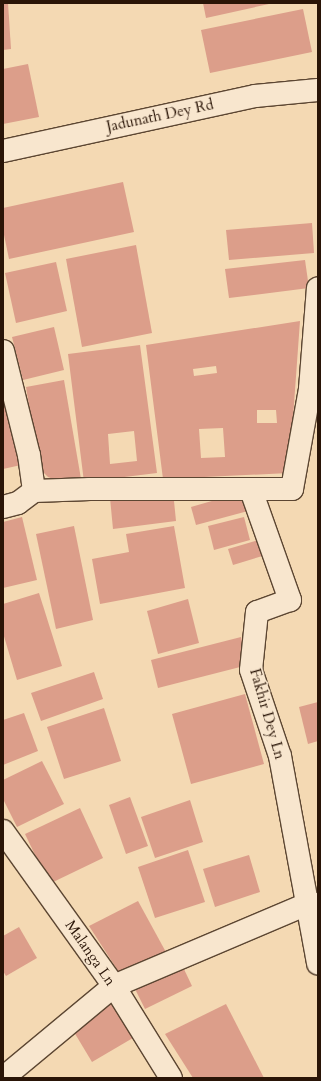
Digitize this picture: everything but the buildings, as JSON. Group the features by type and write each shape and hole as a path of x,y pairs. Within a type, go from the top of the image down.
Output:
{"street":[{"name":"Jadunath Dey Rd","path":"3,150 254,96 317,96"},
{"path":"3,507 18,504 34,492 90,489 292,489 314,389 318,288"},
{"path":"3,351 29,455 34,492"},
{"name":"Fakhir Dey Ln","path":"250,490 290,600 257,612 251,670 280,756 312,905 318,964"},
{"name":"Malanga Ln","path":"3,832 114,986 171,1078"},
{"path":"3,1078 114,986 312,905"}]}
